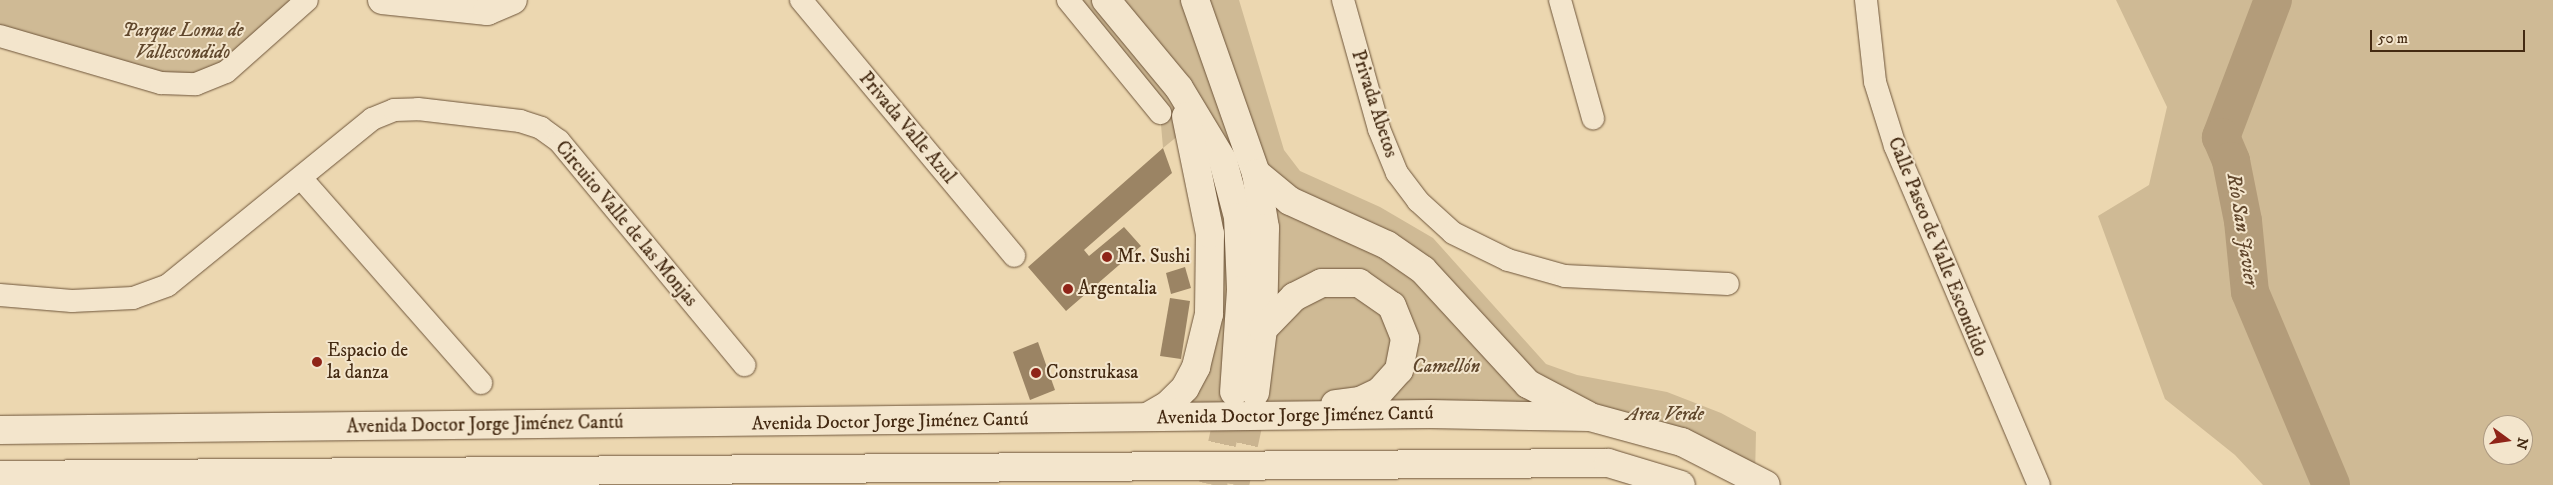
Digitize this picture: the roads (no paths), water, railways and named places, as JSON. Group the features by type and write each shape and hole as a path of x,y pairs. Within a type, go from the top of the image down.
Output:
{"main road":[{"path":"382,0 487,11 513,0"},
{"path":"1106,0 1179,88 1223,161 1238,217 1244,392 1263,329 1265,228 1256,173 1195,0"},
{"path":"1147,417 1168,405 1185,388 1196,367 1208,314 1210,234 1195,148 1179,88"},
{"path":"1256,173 1290,201 1387,245 1423,270 1528,384 1590,417"},
{"path":"1263,329 1294,297 1322,283 1359,283 1392,306 1405,339 1399,370 1379,392 1360,400 1277,416"},
{"name":"Avenida Doctor Jorge Jiménez Cantú","path":"0,430 1147,417 1590,417 1682,442 1766,485"},
{"path":"0,475 1608,463 1681,485"},
{"path":"1093,466 1146,485"}],"street":[{"path":"0,36 161,84 196,84 226,72 308,0"},
{"name":"Privada Valle Azul","path":"801,0 1014,256"},
{"path":"1068,0 1160,113"},
{"name":"Privada Abetos","path":"1342,0 1379,129 1397,173 1418,201 1453,233 1508,260 1565,276 1728,284"},
{"path":"1560,0 1593,118"},
{"name":"Calle Paseo de Valle Escondido","path":"1866,0 1875,82 1895,146 2039,485"},
{"name":"Circuito Valle de las Monjas","path":"0,295 72,301 133,298 168,285 372,119 394,110 455,113 541,128 559,141 744,364"},
{"path":"301,178 480,383"}],"waterway":[{"name":"Río San Javier","path":"2273,0 2221,137 2231,161 2243,221 2250,292 2331,485"}],"tunnel":[{"path":"1213,485 1233,393"},
{"path":"1235,485 1255,394"}],"place":[{"name":"Mr. Sushi","path":"1107,257"},
{"name":"Argentalia","path":"1068,289"},
{"name":"Espacio de la danza","path":"317,362"},
{"name":"Construkasa","path":"1036,373"}],"park label":[{"name":"Parque Loma de Vallescondido","path":"183,42"},
{"name":"Camellón","path":"1446,367"},
{"name":"Area Verde","path":"1665,415"}]}
